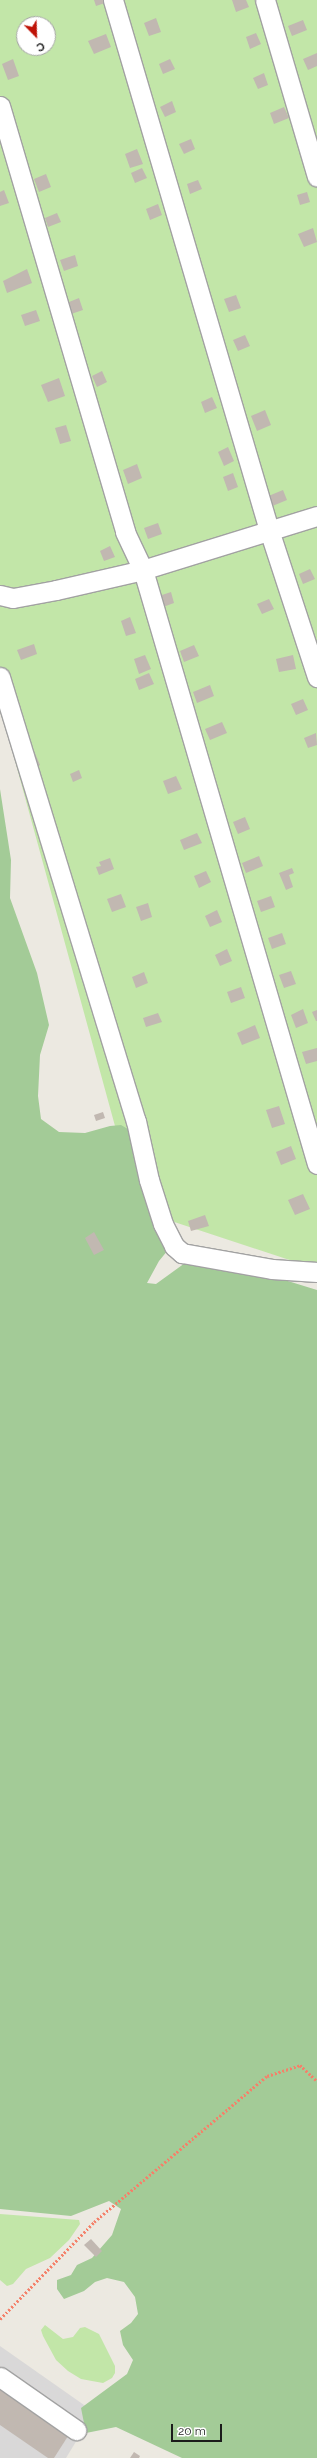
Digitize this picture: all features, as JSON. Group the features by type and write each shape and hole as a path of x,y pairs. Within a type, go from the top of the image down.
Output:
{"street":[{"path":"113,0 269,530 317,677"},
{"path":"265,0 317,177"},
{"path":"0,106 125,532 144,570 317,1164"},
{"path":"0,595 12,598 49,592 144,570 317,516"},
{"path":"0,677 136,1122 149,1180 163,1224 174,1246 182,1253 272,1269 317,1272"},
{"path":"0,2377 76,2430"}],"path":[{"path":"0,2319 94,2222 267,2076 300,2065 317,2081"}],"shaded area":[{"path":"0,2346 94,2412 66,2458 0,2458"}],"green space":[{"path":"0,0 317,0 317,1269 138,1210 0,706"},
{"path":"0,789 11,860 10,898 37,973 49,1025 40,1055 38,1096 41,1119 59,1132 85,1133 110,1126 121,1125 133,1132 168,1250 159,1261 147,1283 156,1284 185,1263 278,1278 317,1290 317,2458 182,2458 116,2427 86,2433 81,2408 127,2374 133,2360 123,2345 120,2331 131,2323 138,2314 135,2297 124,2282 107,2278 95,2282 84,2291 64,2299 57,2289 57,2280 71,2275 77,2265 92,2258 112,2235 121,2209 109,2201 71,2216 0,2209"},
{"path":"0,2214 79,2220 80,2224 69,2240 50,2258 26,2269 13,2284 7,2286 0,2280"},
{"path":"45,2325 63,2339 73,2337 80,2328 85,2327 99,2334 115,2366 115,2373 112,2378 103,2383 81,2379 68,2371 56,2360 43,2336 41,2330"}],"building":[{"path":"94,0 104,0 105,3 96,6"},
{"path":"232,0 246,0 249,7 236,12"},
{"path":"156,18 161,32 149,36 144,23"},
{"path":"303,20 307,30 292,36 288,26"},
{"path":"256,33 261,44 250,49 246,37"},
{"path":"106,34 111,47 94,54 88,41"},
{"path":"317,53 317,66 308,70 303,59"},
{"path":"13,59 19,76 8,80 2,64"},
{"path":"170,59 175,69 163,74 159,64"},
{"path":"264,73 268,85 258,89 253,78"},
{"path":"172,101 176,112 165,117 160,107"},
{"path":"284,107 289,118 274,124 270,113"},
{"path":"191,139 195,149 184,154 179,144"},
{"path":"137,149 143,164 130,168 125,154"},
{"path":"142,168 147,178 135,183 131,173"},
{"path":"46,174 51,187 39,192 34,179"},
{"path":"198,180 202,189 190,194 187,184"},
{"path":"4,190 9,203 0,206 0,192"},
{"path":"307,192 310,202 300,205 297,195"},
{"path":"158,204 162,215 150,220 146,209"},
{"path":"57,213 61,222 48,227 45,218"},
{"path":"313,228 317,242 304,247 298,234"},
{"path":"75,255 78,266 64,271 60,260"},
{"path":"27,269 32,283 7,293 3,281"},
{"path":"236,295 241,308 229,312 224,299"},
{"path":"79,298 83,310 68,315 64,304"},
{"path":"36,310 40,321 25,326 21,315"},
{"path":"245,335 250,346 238,351 233,340"},
{"path":"102,371 107,382 97,387 92,376"},
{"path":"59,378 65,396 48,402 41,385"},
{"path":"212,397 217,408 205,413 201,402"},
{"path":"265,410 271,425 257,431 251,416"},
{"path":"66,425 71,441 60,444 55,428"},
{"path":"228,447 234,461 224,466 218,452"},
{"path":"137,464 142,478 128,484 123,470"},
{"path":"233,473 238,487 228,491 223,477"},
{"path":"283,490 287,500 270,507 266,497"},
{"path":"158,523 162,534 148,539 144,528"},
{"path":"110,546 115,557 104,561 100,551"},
{"path":"310,569 315,579 303,584 299,574"},
{"path":"171,592 174,603 163,607 159,596"},
{"path":"269,599 274,609 262,614 257,604"},
{"path":"130,617 136,633 126,636 121,621"},
{"path":"34,644 37,654 21,660 17,650"},
{"path":"194,645 199,656 184,662 180,651"},
{"path":"145,655 151,669 139,674 134,659"},
{"path":"293,655 296,669 279,672 276,659"},
{"path":"149,673 154,684 139,690 135,679"},
{"path":"210,685 214,696 197,703 193,692"},
{"path":"303,699 308,710 296,715 291,704"},
{"path":"222,722 227,733 210,740 205,729"},
{"path":"316,733 317,745 308,748 304,738"},
{"path":"34,751 40,765 32,769 26,754"},
{"path":"79,770 82,778 73,782 70,774"},
{"path":"176,776 182,789 168,794 163,781"},
{"path":"245,817 250,829 238,834 233,822"},
{"path":"197,833 202,843 184,850 180,840"},
{"path":"259,856 263,866 246,873 242,863"},
{"path":"110,858 114,869 99,875 96,867 101,866 99,862"},
{"path":"292,868 294,873 289,875 293,887 286,890 279,873"},
{"path":"206,871 211,882 199,888 194,876"},
{"path":"121,894 126,907 112,912 107,899"},
{"path":"271,896 275,907 261,912 257,901"},
{"path":"148,903 152,917 141,921 136,907"},
{"path":"217,910 222,922 210,927 205,916"},
{"path":"282,933 286,944 272,949 268,938"},
{"path":"227,949 232,961 220,966 215,955"},
{"path":"291,971 296,984 284,988 279,975"},
{"path":"144,972 148,983 136,988 132,977"},
{"path":"241,987 245,998 231,1003 227,992"},
{"path":"303,1009 308,1023 296,1028 291,1015"},
{"path":"317,1010 317,1021 316,1021 312,1012"},
{"path":"158,1013 162,1022 146,1027 143,1018"},
{"path":"255,1025 260,1038 242,1045 237,1033"},
{"path":"317,1048 317,1061 306,1064 302,1052"},
{"path":"279,1106 285,1124 272,1128 266,1110"},
{"path":"103,1112 105,1118 96,1121 94,1115"},
{"path":"291,1146 296,1159 281,1165 276,1152"},
{"path":"303,1194 310,1209 295,1215 288,1200"},
{"path":"205,1215 209,1226 191,1231 188,1221"},
{"path":"94,1232 104,1250 94,1255 85,1238"},
{"path":"91,2239 102,2251 96,2257 84,2245"},
{"path":"0,2386 70,2433 54,2458 48,2458 0,2425"},
{"path":"134,2452 140,2456 139,2458 130,2458"}]}
